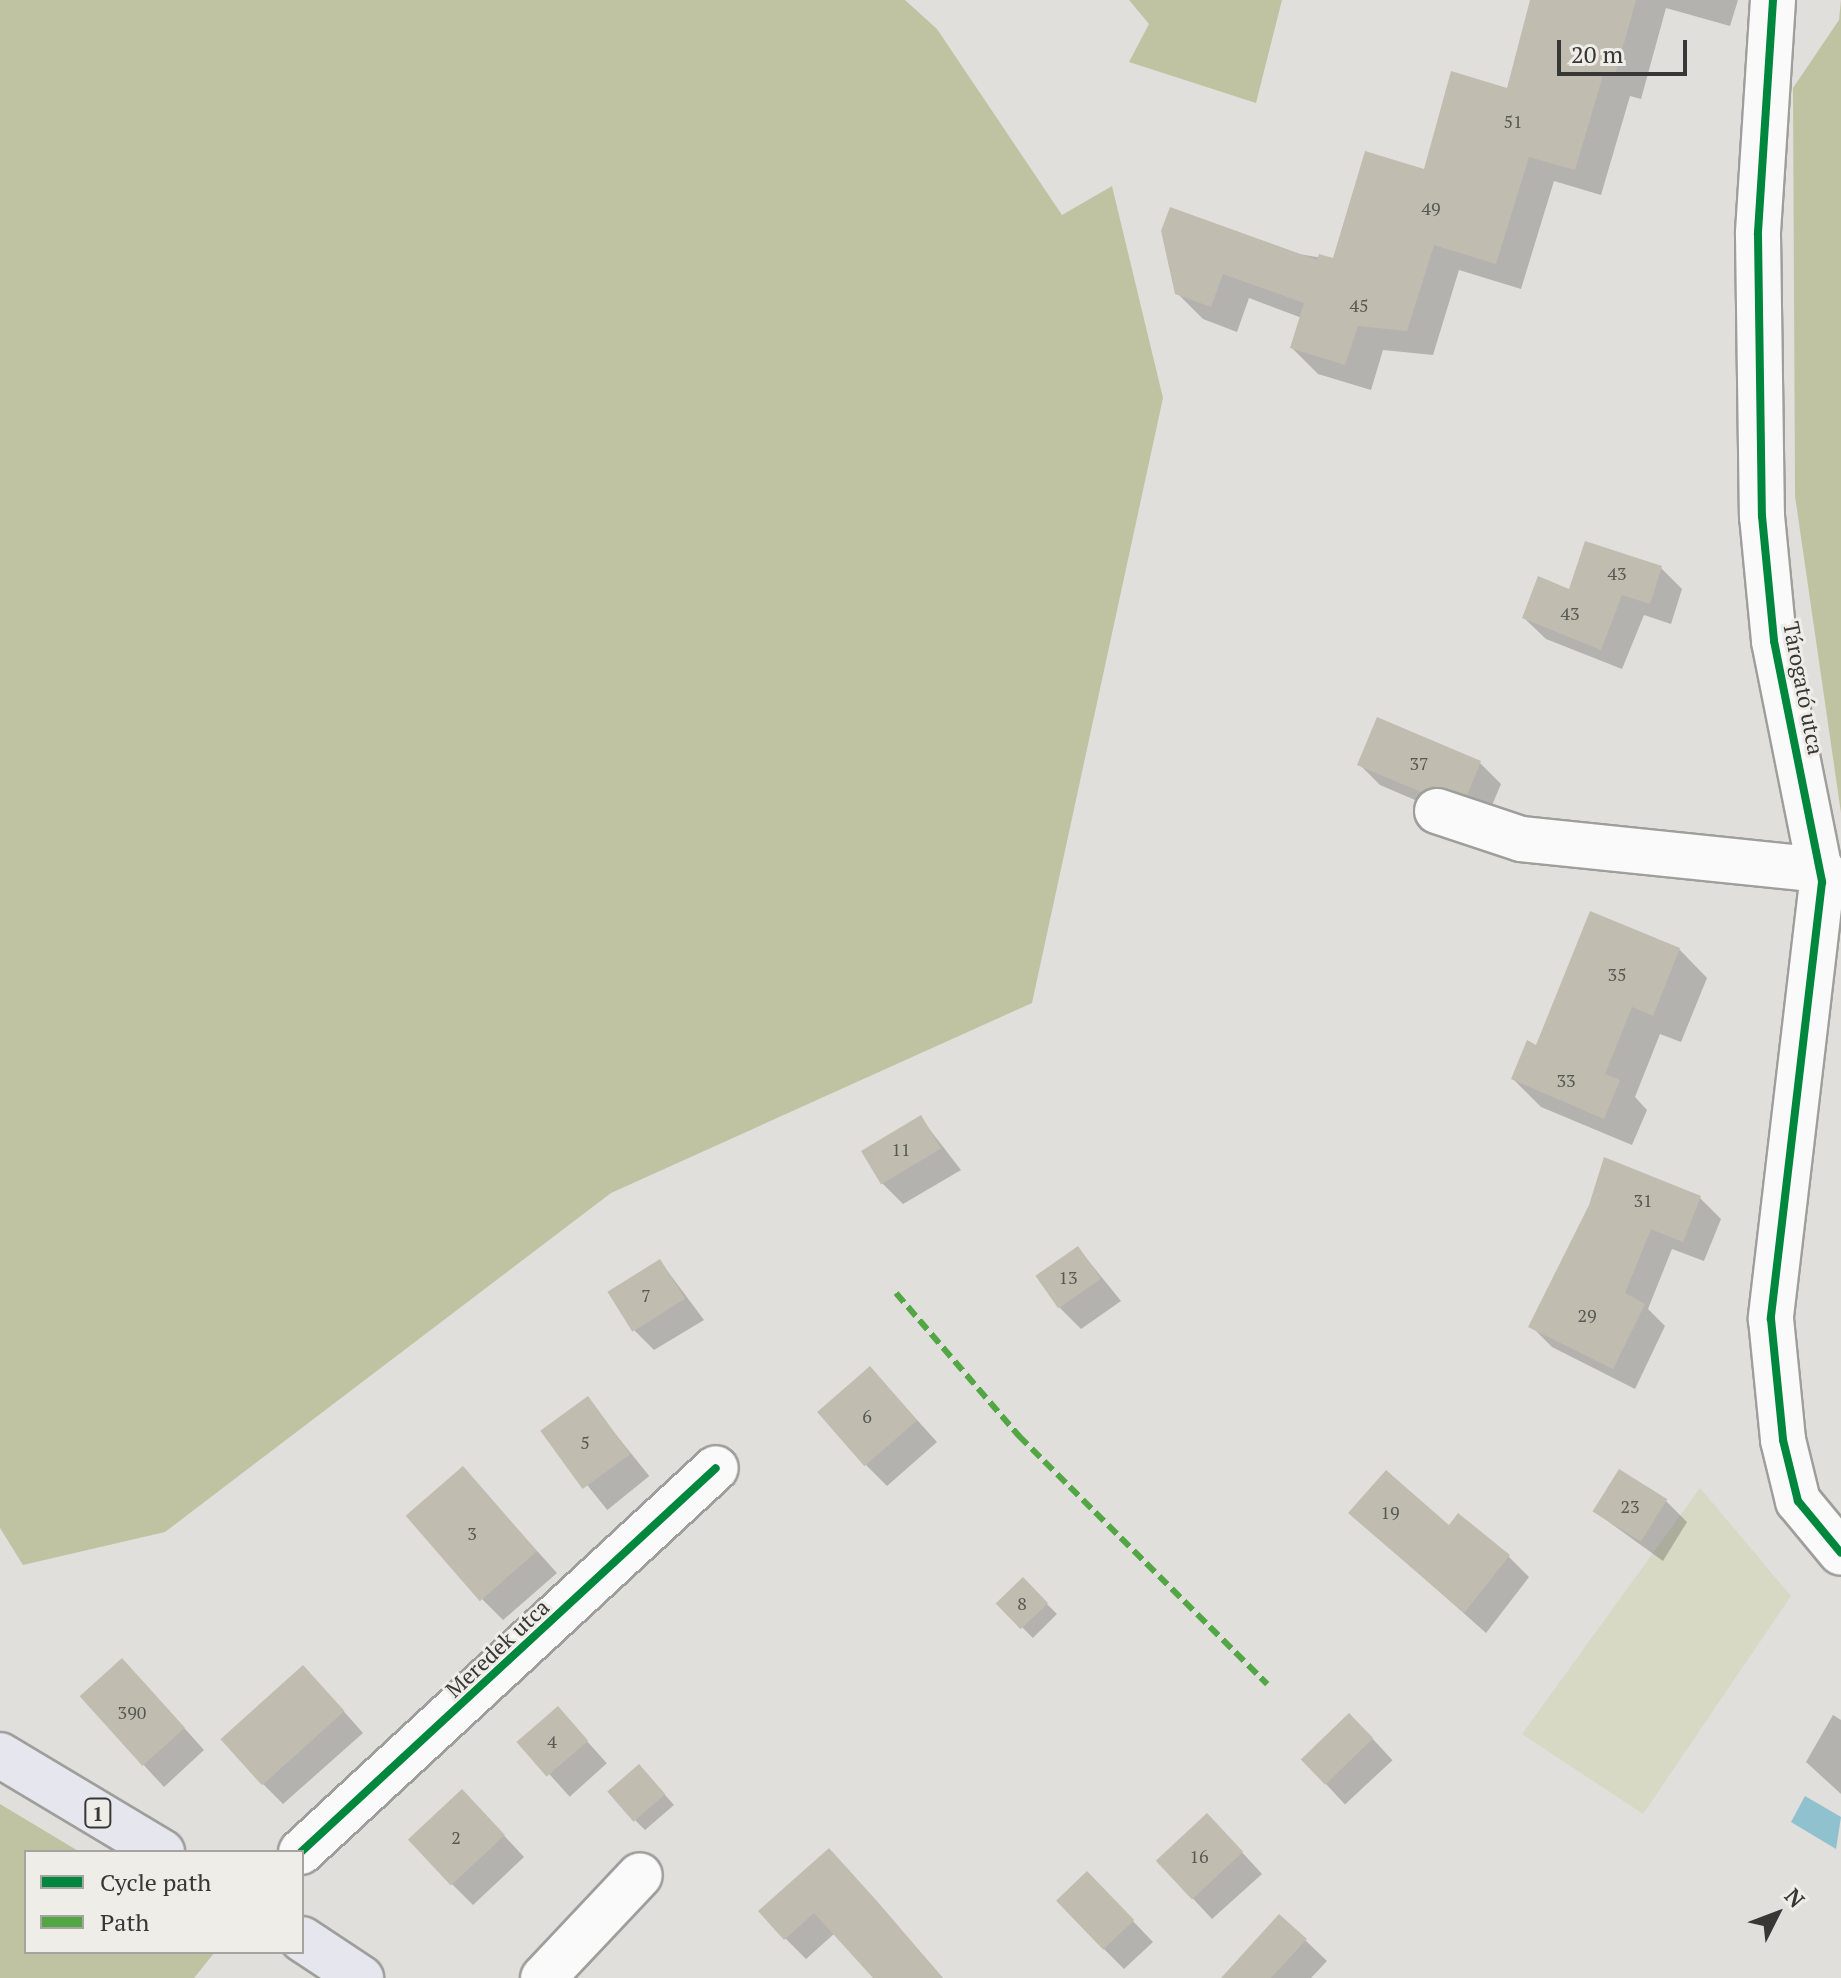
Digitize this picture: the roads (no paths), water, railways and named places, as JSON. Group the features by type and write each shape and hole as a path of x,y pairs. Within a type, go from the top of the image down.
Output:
{"main road":[{"name":"1","path":"0,1755 159,1850"},
{"path":"304,1940 361,1978"}],"street":[{"name":"Tárogató utca","path":"1773,0 1758,235 1762,516 1774,641 1828,856 1771,1319 1783,1440 1798,1501 1841,1553"},
{"path":"1437,811 1521,839 1828,856"},
{"name":"Meredek utca","path":"303,1850 716,1468"},
{"path":"543,1978 640,1875"}],"water":[{"path":"1805,1796 1841,1817 1836,1849 1791,1822"}]}
